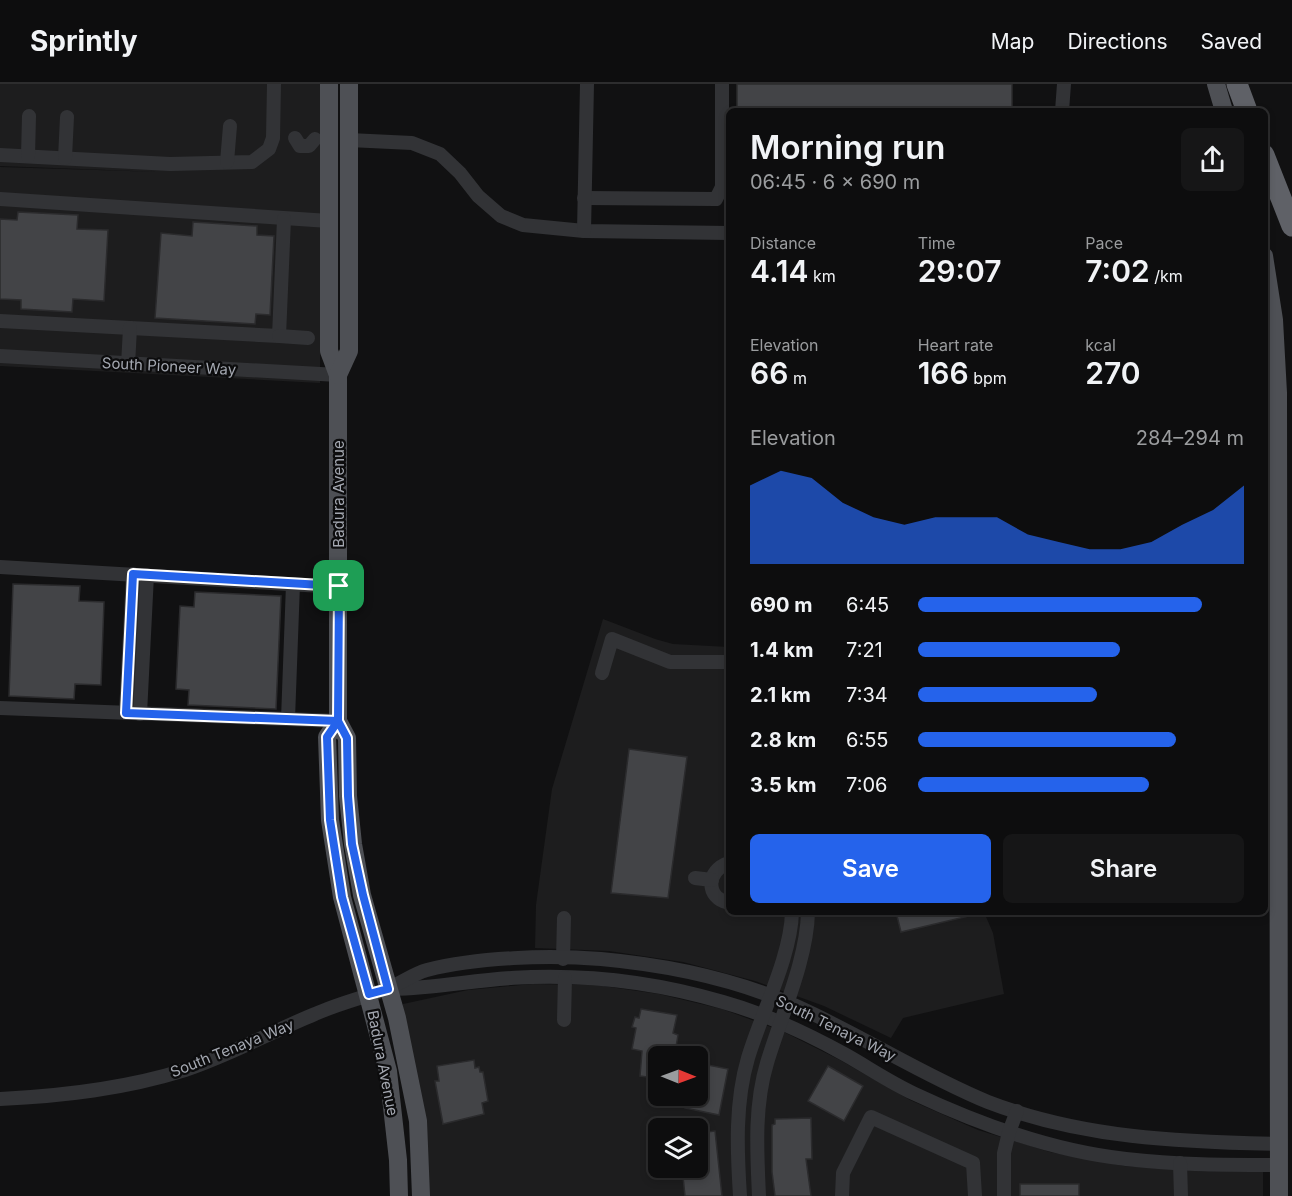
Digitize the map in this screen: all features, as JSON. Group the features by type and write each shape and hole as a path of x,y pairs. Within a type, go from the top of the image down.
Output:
{"highway":[{"path":"1237,84 1246,108"},
{"path":"1268,165 1292,226"}],"main road":[{"name":"Badura Avenue","path":"329,84 322,139 329,221 329,351 338,375 338,721 347,738 352,844 406,1060 418,1121 421,1196"},
{"name":"Badura Avenue","path":"338,375 349,351 349,84"},
{"path":"1216,84 1223,108"},
{"path":"322,139 349,140"},
{"path":"1268,282 1274,320 1278,393 1279,1196"},
{"name":"Badura Avenue","path":"338,721 327,737 330,820 342,897 388,1071 394,1110 399,1196"}],"street":[{"path":"0,155 170,164 252,162 269,149 273,138 274,84"},
{"path":"584,231 587,84"},
{"path":"584,198 716,198 722,187 722,84"},
{"path":"1062,108 1064,84"},
{"path":"28,156 29,116"},
{"path":"65,158 67,117"},
{"path":"227,162 230,126"},
{"path":"273,138 295,138 301,131 310,131 322,139"},
{"path":"349,140 412,143 440,154 501,216 523,225 584,231 726,233"},
{"path":"0,199 329,221"},
{"path":"279,336 284,219"},
{"path":"0,321 308,338"},
{"path":"128,365 130,328"},
{"name":"South Pioneer Way","path":"0,356 128,365 338,375"},
{"path":"0,567 339,586"},
{"path":"126,713 133,574"},
{"path":"140,714 147,575"},
{"path":"288,719 293,584"},
{"path":"602,673 612,639 670,662 726,662"},
{"path":"0,708 338,721"},
{"path":"726,864 717,869 711,880 714,894 726,902"},
{"path":"694,878 711,880"},
{"path":"740,1196 739,1115 742,1087 748,1059 787,944 792,915"},
{"path":"759,1196 758,1116 761,1090 803,949 808,915"},
{"path":"563,959 564,918"},
{"name":"South Tenaya Way","path":"0,1099 119,1088 188,1069 317,1013 388,989 423,971 463,963 531,958 598,959 664,967 730,982 786,1002 854,1034 924,1072 989,1102 1057,1124 1129,1137 1200,1143 1279,1144"},
{"name":"South Tenaya Way","path":"388,989 427,988 531,977 596,978 661,987 724,1002 780,1023 843,1054 913,1093 981,1123 1052,1145 1125,1159 1279,1166"},
{"path":"564,1020 565,978"},
{"path":"1004,1196 1004,1153 1017,1111"},
{"path":"842,1196 843,1173 871,1117 973,1163 975,1196"},
{"path":"1180,1163 1181,1196"}],"shaded area":[{"path":"0,84 320,84 320,383 0,366 0,167 161,172 0,166"},
{"path":"603,619 673,644 726,647 726,915 985,915 993,933 1004,994 903,1018 891,1038 824,1006 755,981 683,962 609,951 535,948 536,905 552,789"},
{"path":"532,984 596,985 659,994 722,1009 782,1031 840,1060 910,1100 978,1130 1050,1152 1124,1166 1263,1172 1263,1196 429,1196 401,1013 403,1004 468,990"}],"building":[{"path":"737,84 1012,84 1012,108 737,108"},
{"path":"18,212 78,215 77,229 108,230 104,301 73,299 72,312 21,309 21,300 0,299 0,219 17,220"},
{"path":"193,222 257,226 257,235 274,236 270,315 256,314 255,324 155,318 161,233 192,236"},
{"path":"13,584 80,586 79,601 104,602 101,685 75,684 74,699 9,696"},
{"path":"195,592 281,596 276,709 188,705 189,690 176,689 180,606 194,607"},
{"path":"629,749 687,757 668,898 611,893"},
{"path":"897,915 969,915 969,916 901,932"},
{"path":"641,1009 677,1015 673,1033 678,1035 676,1046 648,1046 647,1077 640,1076 642,1051 632,1049 636,1028 632,1027 635,1017 639,1018"},
{"path":"474,1060 475,1068 479,1067 480,1072 483,1072 488,1101 482,1103 484,1114 443,1124 435,1081 439,1081 437,1066"},
{"path":"708,1065 728,1069 719,1115 685,1108 685,1106 708,1106"},
{"path":"828,1066 863,1086 844,1121 808,1101"},
{"path":"811,1118 812,1159 806,1159 811,1196 775,1196 772,1172 772,1125 775,1124 775,1119"},
{"path":"715,1131 722,1196 685,1196 683,1178 708,1178 708,1132"},
{"path":"1020,1184 1079,1184 1079,1196 1020,1196"}],"route":[{"path":"339,586 133,574 126,713 338,721 327,737 330,820 342,897 369,994 388,989 352,844 347,738 338,721 339,586"}]}
